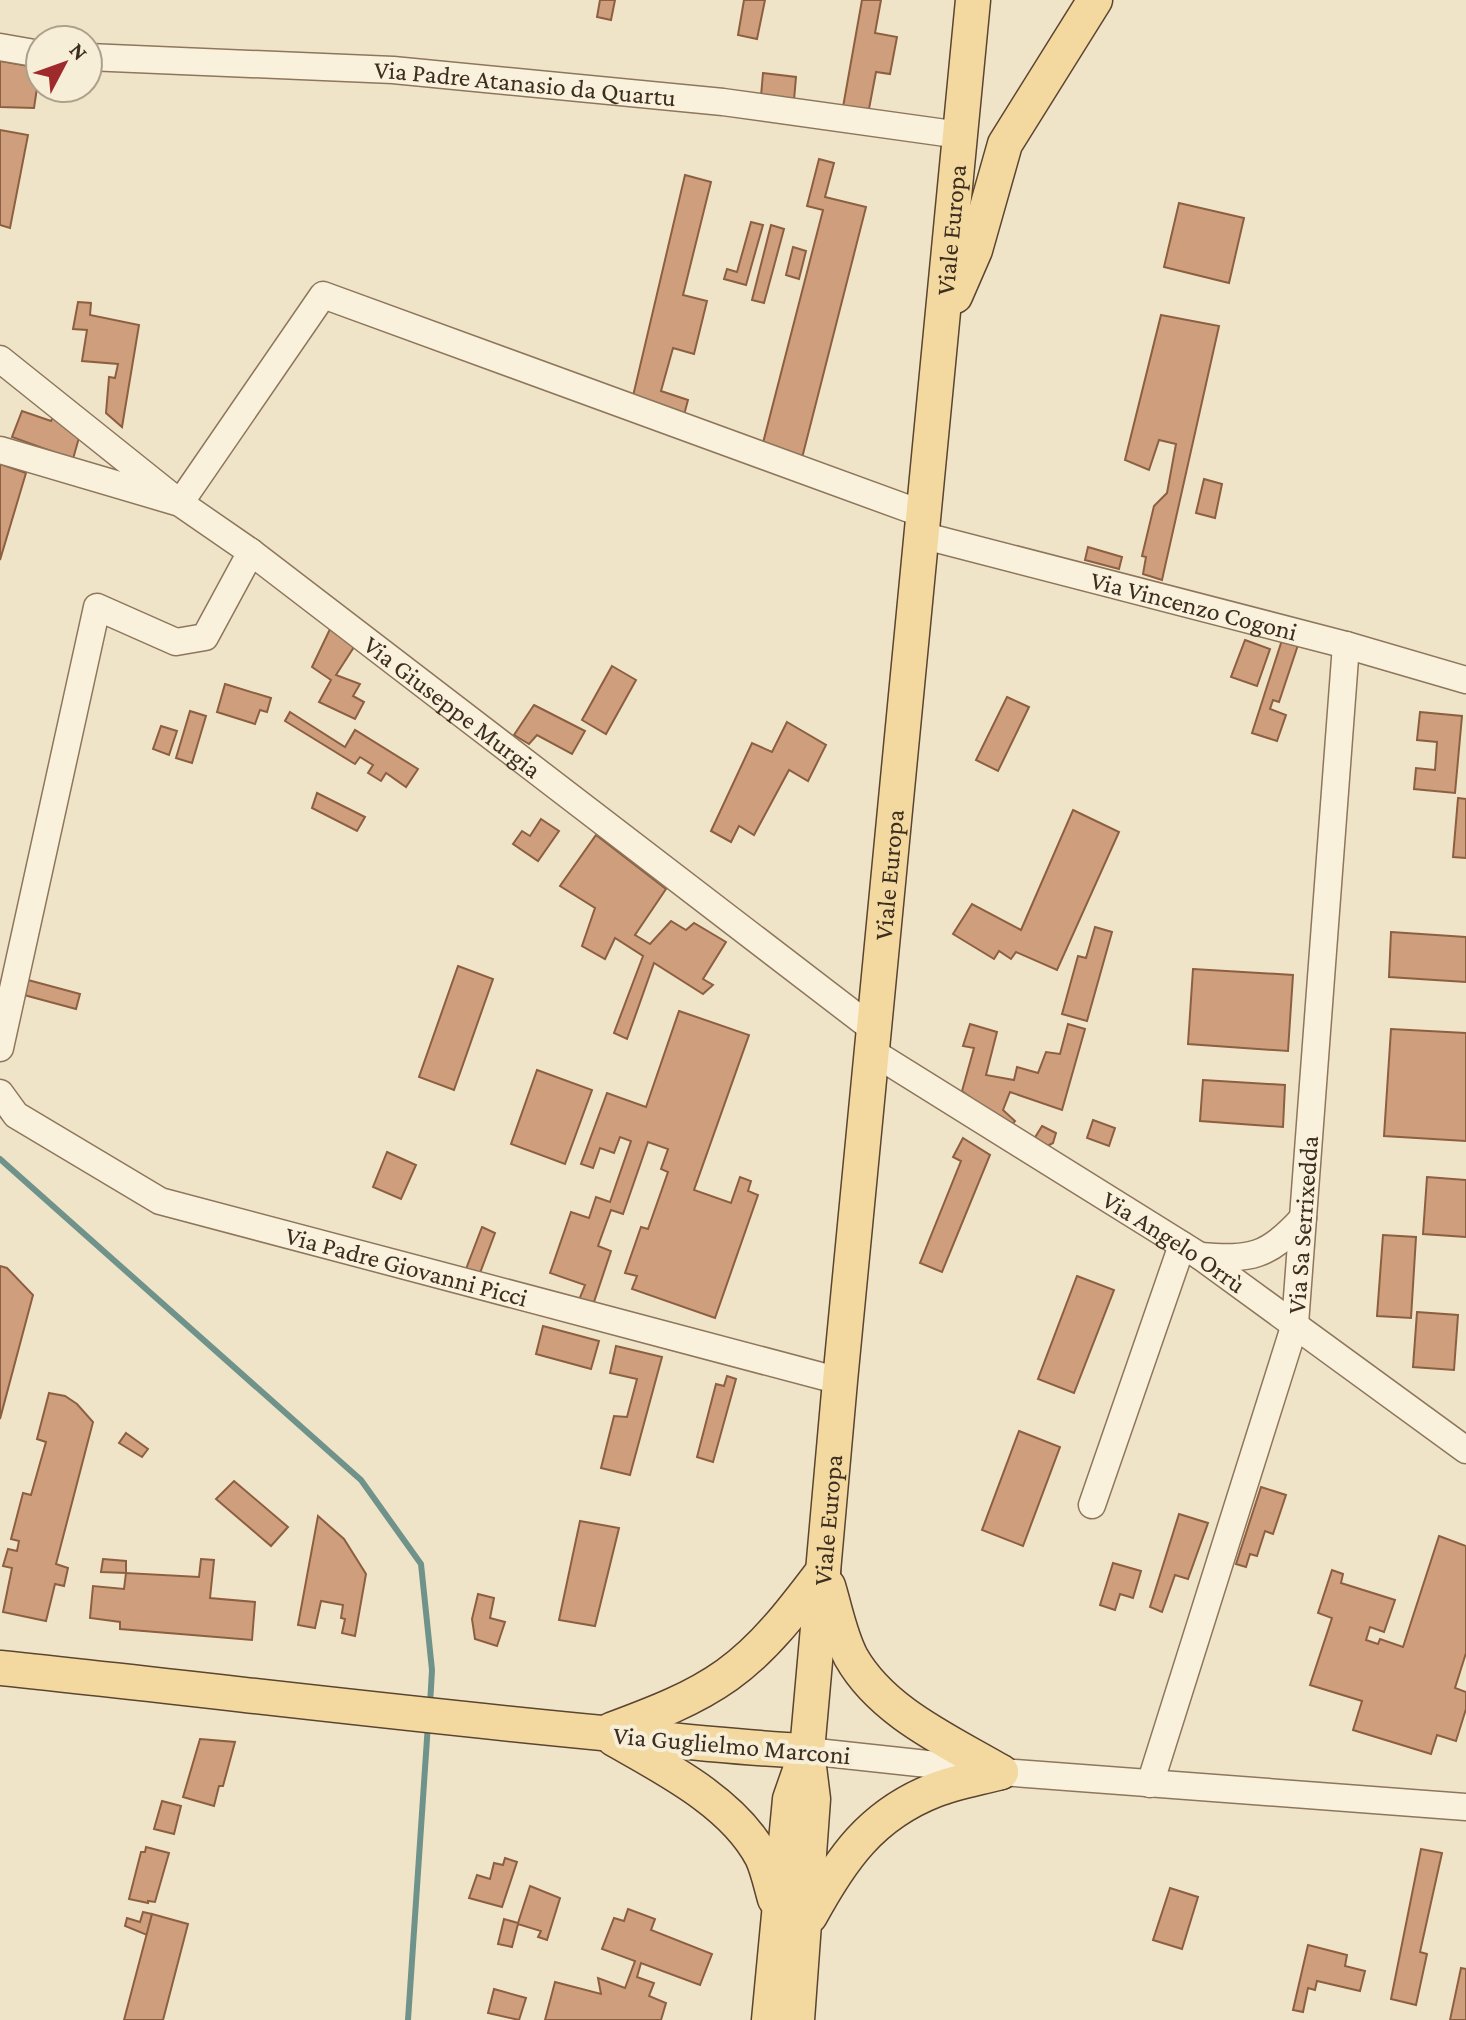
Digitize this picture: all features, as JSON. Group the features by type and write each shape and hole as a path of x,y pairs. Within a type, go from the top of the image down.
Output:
{"main road":[{"name":"Viale Europa","path":"797,2020 790,1799 807,1751 973,0"},
{"path":"942,325 975,250 1005,144 1095,0"},
{"path":"603,1733 688,1699 728,1674 796,1607 823,1571"},
{"path":"823,1571 849,1654 865,1679 885,1699 926,1728 1001,1772"},
{"name":"Via Guglielmo Marconi","path":"0,1668 261,1695 470,1722 753,1749 807,1751"},
{"path":"603,1733 704,1794 737,1823 762,1857 792,1917 870,1828 906,1804 936,1790 1001,1772"},
{"name":"Viale Europa","path":"769,2020 792,1917"}],"street":[{"path":"0,47 24,51"},
{"name":"Via Padre Atanasio da Quartu","path":"104,58 393,70 723,102 960,135"},
{"name":"Via Vincenzo Cogoni","path":"180,503 323,295 922,524 1466,680"},
{"path":"0,359 180,503"},
{"name":"Via Giuseppe Murgia","path":"0,450 180,503 251,552 872,1040"},
{"path":"0,1048 97,607 176,642 205,637 251,552"},
{"name":"Via Sa Serrixedda","path":"1150,1784 1295,1324 1346,645"},
{"name":"Via Angelo Orrù","path":"872,1040 1191,1250 1466,1450"},
{"name":"Via Padre Giovanni Picci","path":"0,1093 16,1115 160,1201 840,1381"},
{"path":"1092,1505 1191,1250 1248,1257 1266,1250 1303,1218"},
{"path":"1435,1427 1466,1423"},
{"name":"Via Guglielmo Marconi","path":"807,1751 1001,1772 1466,1807"}],"building":[{"path":"600,0 615,0 611,20 597,17"},
{"path":"744,0 765,0 757,39 738,35"},
{"path":"862,0 881,0 875,33 897,37 890,74 876,72 869,109 843,107"},
{"path":"0,61 24,65 24,104 35,104 34,108 0,107"},
{"path":"763,73 796,77 794,100 761,96"},
{"path":"0,130 28,135 10,228 0,225"},
{"path":"819,159 834,163 825,197 866,207 802,458 763,443 823,210 807,206"},
{"path":"685,175 711,182 683,295 707,301 694,354 673,348 661,391 688,400 684,415 633,396"},
{"path":"1179,203 1244,218 1229,283 1164,267"},
{"path":"751,222 763,225 746,285 724,279 727,269 737,272"},
{"path":"771,225 784,229 764,303 752,300"},
{"path":"793,247 806,251 799,279 786,275"},
{"path":"78,302 91,303 90,315 139,325 122,427 106,413 109,377 115,378 118,364 82,361 87,330 73,329"},
{"path":"1161,315 1219,326 1162,580 1143,574 1146,557 1142,556 1154,506 1167,493 1176,444 1159,440 1149,470 1125,460"},
{"path":"57,410 80,434 73,459 12,437 22,411 51,421"},
{"path":"0,464 26,473 0,560"},
{"path":"1204,479 1222,484 1215,518 1196,513"},
{"path":"1088,547 1122,557 1119,569 1085,560"},
{"path":"330,629 354,647 336,675 360,684 353,696 364,702 355,719 319,702 331,680 312,667"},
{"path":"1245,640 1270,649 1257,686 1231,677"},
{"path":"1282,640 1298,645 1279,702 1273,700 1270,709 1286,715 1277,741 1252,733"},
{"path":"612,666 636,680 606,734 582,720"},
{"path":"225,684 271,698 267,712 260,710 255,724 217,712"},
{"path":"1007,697 1029,707 998,771 976,760"},
{"path":"534,705 585,731 572,754 537,735 529,744 514,735"},
{"path":"190,711 206,716 192,763 176,758"},
{"path":"290,712 345,747 355,730 418,769 406,787 386,773 381,781 368,773 373,765 360,757 355,764 285,721"},
{"path":"1420,712 1462,716 1455,793 1414,789 1416,768 1435,770 1437,742 1417,740"},
{"path":"787,722 826,745 808,781 789,770 754,835 739,826 731,842 711,831 752,743 772,752"},
{"path":"161,726 177,731 169,755 153,749"},
{"path":"317,793 365,817 357,831 312,808"},
{"path":"1458,798 1466,799 1466,858 1453,857"},
{"path":"1073,810 1119,832 1057,970 1016,952 1011,959 999,951 994,959 953,934 972,904 1021,930"},
{"path":"541,819 559,831 538,861 513,844 522,831 530,836"},
{"path":"596,835 666,889 635,935 650,944 671,921 686,930 694,923 726,942 703,979 713,985 703,994 654,963 627,1039 614,1033 643,956 615,938 605,959 582,946 595,908 560,886"},
{"path":"1095,927 1112,932 1087,1021 1062,1014 1078,956 1086,958"},
{"path":"1391,932 1466,937 1466,982 1389,977"},
{"path":"458,966 493,979 454,1090 419,1077"},
{"path":"1193,969 1293,975 1288,1051 1188,1044"},
{"path":"28,980 80,994 76,1009 24,995"},
{"path":"679,1011 749,1035 694,1190 731,1203 740,1177 751,1181 748,1191 758,1195 715,1318 632,1289 637,1276 625,1273 641,1227 648,1229 668,1172 661,1169 668,1149 648,1142 623,1214 611,1210 598,1246 611,1251 593,1305 579,1300 585,1285 550,1273 571,1212 589,1218 596,1197 610,1202 631,1141 620,1137 614,1153 600,1148 593,1168 581,1164 607,1093 646,1107"},
{"path":"970,1024 997,1032 986,1075 1014,1080 1017,1067 1038,1073 1046,1052 1060,1054 1068,1024 1085,1029 1062,1110 1010,1092 1003,1110 1015,1121 1010,1127 962,1091 974,1048 963,1046"},
{"path":"1391,1029 1466,1033 1466,1141 1384,1136"},
{"path":"537,1070 592,1090 565,1164 511,1144"},
{"path":"1203,1080 1285,1085 1283,1127 1200,1121"},
{"path":"1093,1120 1115,1128 1109,1146 1087,1138"},
{"path":"1042,1126 1056,1133 1053,1143 1040,1150 1031,1144"},
{"path":"963,1138 990,1155 942,1272 920,1263 961,1161 953,1157"},
{"path":"387,1152 416,1165 401,1199 373,1187"},
{"path":"1427,1177 1466,1180 1466,1237 1423,1234"},
{"path":"482,1227 495,1233 480,1273 466,1269"},
{"path":"1383,1235 1416,1237 1411,1318 1377,1316"},
{"path":"0,1266 7,1268 33,1295 0,1419"},
{"path":"1077,1276 1114,1290 1074,1393 1038,1379"},
{"path":"1417,1312 1458,1315 1454,1370 1413,1367"},
{"path":"543,1326 599,1341 591,1369 536,1354"},
{"path":"616,1346 662,1357 630,1475 601,1468 614,1416 627,1417 637,1379 610,1373"},
{"path":"727,1376 736,1379 713,1462 697,1457 716,1384 724,1386"},
{"path":"49,1393 65,1396 93,1422 56,1564 68,1568 64,1586 55,1584 46,1621 3,1612 12,1568 3,1566 8,1549 17,1551 19,1541 11,1539 23,1493 31,1495 46,1442 37,1439"},
{"path":"1019,1431 1060,1447 1023,1546 982,1530"},
{"path":"126,1433 148,1449 142,1457 119,1443"},
{"path":"234,1481 288,1527 271,1546 216,1499"},
{"path":"1261,1487 1286,1495 1273,1534 1265,1531 1257,1556 1250,1554 1246,1567 1236,1564"},
{"path":"1179,1514 1208,1523 1188,1579 1175,1575 1162,1612 1150,1607"},
{"path":"318,1516 344,1539 366,1574 355,1636 342,1633 345,1619 341,1618 343,1605 321,1601 315,1628 298,1625"},
{"path":"580,1521 619,1528 595,1626 559,1620"},
{"path":"1439,1536 1466,1546 1466,1653 1455,1688 1466,1692 1466,1709 1456,1741 1437,1735 1431,1754 1353,1730 1362,1701 1310,1685 1332,1618 1318,1613 1332,1570 1343,1574 1341,1583 1395,1600 1384,1632 1370,1627 1366,1640 1378,1644 1380,1639 1403,1647"},
{"path":"103,1559 126,1561 126,1573 101,1572"},
{"path":"201,1559 214,1560 210,1598 255,1602 252,1640 120,1629 120,1622 90,1618 93,1586 124,1589 126,1573 199,1577"},
{"path":"1113,1563 1141,1571 1133,1598 1120,1594 1115,1610 1100,1605"},
{"path":"478,1594 494,1598 490,1618 505,1622 497,1646 475,1639 472,1619"},
{"path":"200,1739 235,1742 214,1806 183,1797"},
{"path":"162,1801 181,1806 174,1834 154,1829"},
{"path":"146,1847 169,1853 155,1902 148,1903 129,1899 141,1852 145,1852"},
{"path":"1421,1849 1442,1853 1420,1952 1427,1954 1416,2005 1391,1999"},
{"path":"505,1858 517,1862 502,1907 469,1898 477,1875 490,1879 494,1863 503,1865"},
{"path":"530,1886 560,1898 547,1940 538,1937 541,1931 518,1924 512,1947 498,1944 504,1919 518,1923"},
{"path":"1170,1888 1198,1897 1182,1949 1153,1940"},
{"path":"628,1909 655,1919 651,1930 712,1954 700,1985 641,1963 637,1977 654,1983 649,1996 666,2003 661,2020 545,2020 555,1982 601,1994 598,1978 625,1988 635,1961 602,1949 614,1918 624,1921"},
{"path":"143,1912 152,1914 147,1935 125,1926 127,1918 140,1922"},
{"path":"152,1914 188,1924 163,2020 124,2020"},
{"path":"1308,1945 1347,1955 1345,1966 1365,1971 1360,1991 1317,1981 1315,1990 1308,1988 1303,2012 1293,2010"},
{"path":"1461,1968 1466,1969 1466,2020 1450,2020"},
{"path":"494,1989 526,1998 519,2020 488,2013"}],"waterway":[{"path":"0,1159 361,1480 421,1564 432,1670 430,1705"},
{"path":"408,2020 428,1724"}]}
